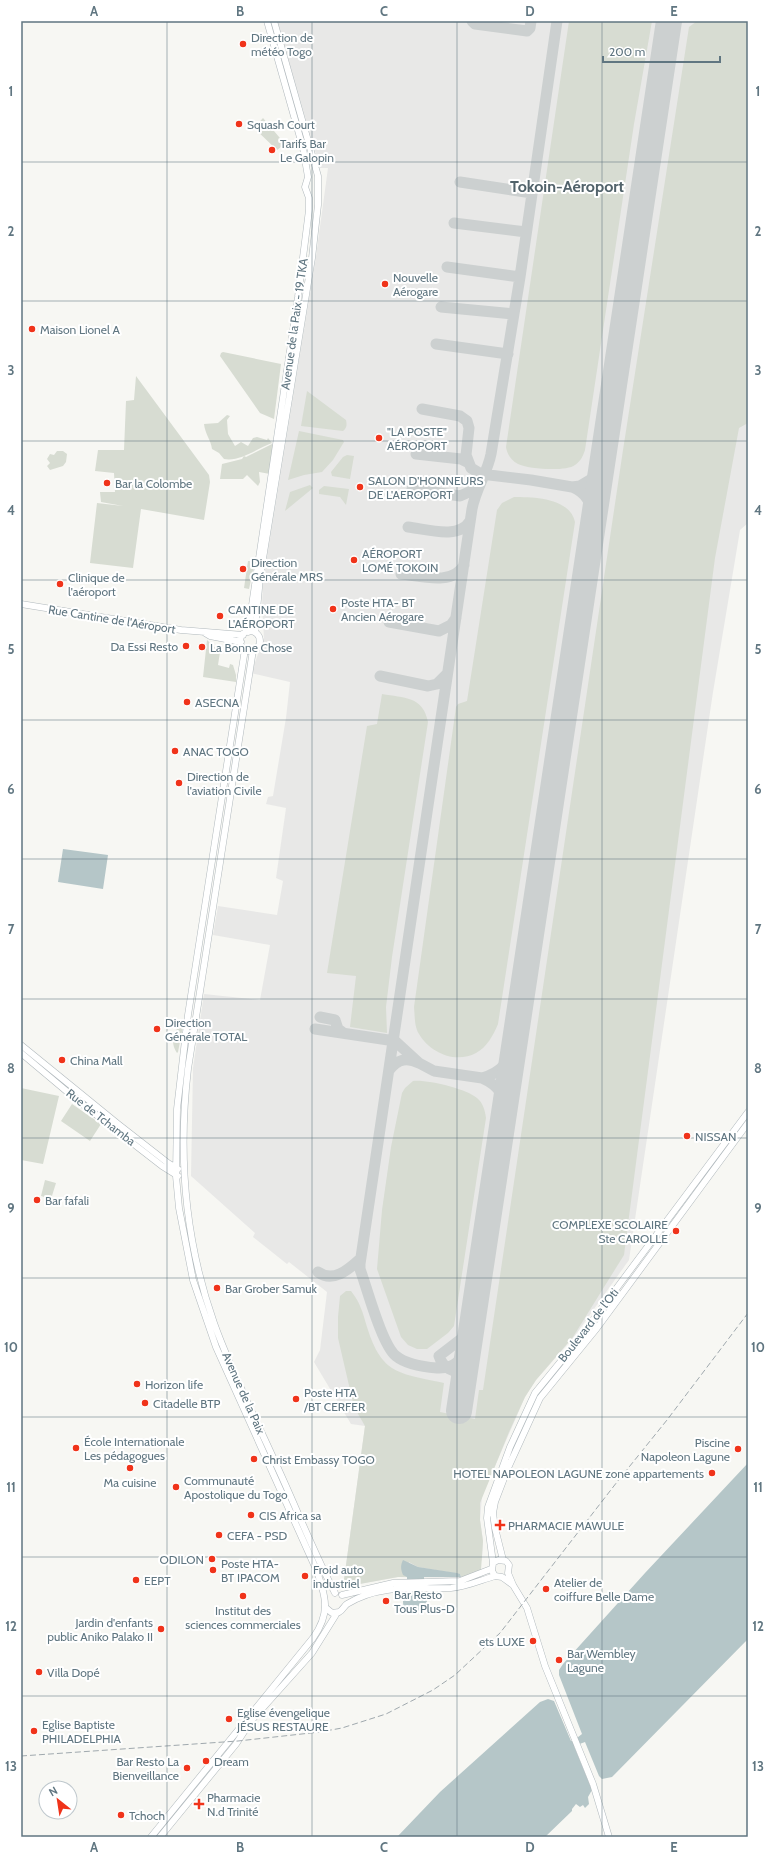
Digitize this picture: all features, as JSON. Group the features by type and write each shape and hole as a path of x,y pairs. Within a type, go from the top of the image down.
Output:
{"main road":[{"name":"Avenue de la Paix - 19 TKA","path":"245,633 298,297 310,198 305,187 308,177 303,148 267,21"},
{"name":"Avenue de la Paix - 19 TKA","path":"255,632 260,577 312,258 319,184 274,21"},
{"name":"Rue Cantine de l'Aéroport","path":"21,604 131,623 203,632"},
{"path":"203,632 255,632 259,636 260,643 253,650 245,649"},
{"path":"151,1837 317,1632 326,1608 326,1599 316,1569 216,1347 203,1312 191,1269 179,1208 176,1168 179,1082 245,649 241,642 210,636 203,632"},
{"path":"241,642 245,633"},
{"name":"Avenue de la Paix","path":"253,650 188,1064 185,1097 183,1170 192,1236 201,1278 210,1309 225,1350 335,1593"},
{"name":"Rue de Tchamba","path":"21,1045 118,1124 176,1168 183,1170"},
{"name":"Rue de Tchamba","path":"21,1053 78,1100 176,1176 184,1178"},
{"name":"Boulevard de l'Oti","path":"492,1566 487,1518 488,1507 505,1460 535,1393 591,1323 748,1112"},
{"name":"Boulevard de l'Oti","path":"503,1560 495,1528 493,1513 495,1502 508,1468 540,1398 597,1328 748,1124"},
{"path":"453,1585 473,1577 492,1566 498,1560 503,1560 509,1565 508,1573 513,1585 527,1608 545,1666 593,1784 609,1837"},
{"path":"492,1566 499,1577 513,1585"},
{"path":"326,1599 330,1594 335,1593 342,1595 392,1586 453,1585 499,1577 508,1573"},
{"path":"326,1608 329,1612 336,1613 341,1611 345,1605 392,1586"},
{"path":"342,1595 345,1600 345,1605"},
{"path":"160,1837 236,1744 251,1722 312,1653 336,1613"},
{"path":"283,1674 289,1680"}],"shaded area":[{"path":"277,21 748,21 748,523 740,530 713,692 629,1260 574,1337 536,1380 525,1397 482,1496 480,1520 483,1541 482,1560 462,1578 398,1577 343,1587 365,1426 351,1424 314,1362 320,1350 327,1292 289,1262 287,1264 253,1237 255,1233 191,1176 193,1068 204,994 260,1000 270,945 213,935 218,906 277,915 283,881 276,878 286,808 266,804 268,797 273,796 286,718 290,682 251,673 264,638 262,606 263,581 316,256 328,168 320,168"},
{"path":"569,21 652,21 634,124 585,450 582,458 575,465 564,468 547,469 518,464 510,457 506,447"},
{"path":"697,21 748,21 748,423 739,428 715,558 624,1255 573,1337 536,1380 525,1397 509,1432 480,1503 480,1520 483,1541 481,1570 462,1578 460,1574 418,1567 409,1562 407,1577 398,1577 343,1587 365,1426 354,1407 338,1338 340,1296 346,1291 351,1291 357,1299 373,1343 379,1355 386,1363 404,1374 444,1383 440,1412 475,1419 479,1390 483,1390 623,450 689,27"},
{"path":"263,118 285,144 277,150 254,128"},
{"path":"223,352 281,364 274,419 260,413 220,356"},
{"path":"136,376 209,475 210,482 204,520 141,509 133,568 90,563 97,503 123,506 101,502 100,492 115,492 114,473 95,471 98,450 124,450 126,401 134,400"},
{"path":"307,391 346,420 347,423 343,431 301,426"},
{"path":"227,415 230,416 227,420 228,434 235,446 241,442 248,446 253,438 257,437 267,440 268,438 272,443 243,457 224,459 219,453 212,449 204,424 218,423"},
{"path":"299,431 343,440 344,442 333,460 322,472 304,475 288,480"},
{"path":"272,444 275,448 270,474 259,472 260,482 258,486 247,475 243,479 220,479 222,464 242,459 244,456 246,457"},
{"path":"57,451 63,451 67,454 66,462 63,466 50,470 47,466 50,463 47,459 50,454 54,455"},
{"path":"347,455 354,456 350,479 332,476 331,472 343,457"},
{"path":"310,485 313,488 285,511 290,492"},
{"path":"324,486 349,489 346,505 340,497 319,494 319,490"},
{"path":"514,497 550,500 566,508 572,514 575,522 498,1024 489,1041 480,1051 468,1056 452,1057 444,1055 430,1047 424,1041 416,1028 414,1007 456,707 458,704 467,701 497,510 502,503"},
{"path":"248,561 255,561 249,589 244,588"},
{"path":"207,640 220,652 218,665 229,668 230,664 233,665 236,675 236,682 203,677"},
{"path":"382,694 405,698 417,703 422,707 428,722 392,957 386,1007 387,1033 350,1027 356,976 327,973 367,726 377,724"},
{"path":"63,849 108,855 103,889 58,882"},
{"path":"184,1021 177,1053 173,1040 175,1032"},
{"path":"413,1081 446,1085 465,1091 479,1100 484,1109 486,1118 454,1326 448,1333 427,1349 417,1349 408,1345 401,1337 377,1269 382,1210 391,1147 402,1093"},
{"path":"21,1088 59,1096 43,1164 21,1160"},
{"path":"72,1104 101,1124 90,1141 61,1121"},
{"path":"45,1180 56,1183 51,1199 41,1196"},
{"path":"748,1463 748,1639 612,1777 602,1779 599,1776 585,1742 574,1746 592,1790 588,1797 589,1804 585,1808 583,1805 580,1807 576,1804 572,1811 545,1837 397,1837 440,1792 540,1702 548,1699 554,1701 571,1741 582,1734 559,1675 559,1670 645,1573"},
{"path":"403,1560 418,1567 457,1573 460,1574 461,1577 424,1577 427,1602 421,1610 413,1613 409,1612 404,1606 403,1600 407,1595 407,1577 403,1575 402,1571 401,1566"}],"taxiway":[{"path":"472,21 475,24 527,31 530,28 531,21"},
{"path":"469,1345 460,1359 448,1367 432,1368 405,1362 400,1359 391,1350 380,1329 360,1269 360,1264 472,509 491,454 520,277 557,21"},
{"path":"460,182 532,193"},
{"path":"454,223 526,232"},
{"path":"447,267 520,277"},
{"path":"441,307 514,314"},
{"path":"436,344 508,354"},
{"path":"422,409 460,416 467,421 469,428 466,455 471,468 481,474 572,487 580,486 595,477 602,463"},
{"path":"416,454 461,459 467,462"},
{"path":"412,489 460,496 479,485"},
{"path":"572,487 581,492 588,500 593,520"},
{"path":"408,527 450,532 465,527 470,521"},
{"path":"401,574 427,578 445,578 452,576 464,565"},
{"path":"389,622 439,631 451,625 456,618"},
{"path":"380,676 428,686 437,684 447,674"},
{"path":"320,1017 335,1020 338,1029 342,1032"},
{"path":"315,1029 395,1041 419,1063 434,1071 482,1078"},
{"path":"504,1117 502,1098 498,1089 489,1081 482,1078 489,1076 504,1066 510,1056 514,1043"},
{"path":"390,1069 396,1063 403,1060 411,1060 419,1063"},
{"path":"318,1272 324,1275 335,1276 345,1271 360,1259"},
{"path":"465,1369 461,1371 453,1371 443,1363 439,1356 465,1336 472,1323"}],"runway":[{"path":"459,1411 669,21"}],"railway":[{"path":"21,1756 238,1741 320,1732 342,1728 386,1714 433,1690 455,1675 500,1633 667,1420 748,1313"}],"place":[{"name":"Direction de météo Togo","path":"243,44"},
{"name":"Squash Court","path":"239,124"},
{"name":"Tarifs Bar Le Galopin","path":"272,150"},
{"name":"Nouvelle Aérogare","path":"385,284"},
{"name":"Maison Lionel A","path":"32,329"},
{"name":"\"LA POSTE\" AÉROPORT","path":"379,438"},
{"name":"Bar la Colombe","path":"107,483"},
{"name":"SALON D'HONNEURS DE L'AEROPORT","path":"360,487"},
{"name":"AÉROPORT LOMÉ TOKOIN","path":"354,560"},
{"name":"Direction Générale MRS","path":"243,569"},
{"name":"Clinique de l'aéroport","path":"60,584"},
{"name":"Poste HTA- BT Ancien Aérogare","path":"333,609"},
{"name":"CANTINE DE L'AÉROPORT","path":"220,616"},
{"name":"Da Essi Resto","path":"186,646"},
{"name":"La Bonne Chose","path":"202,647"},
{"name":"ASECNA","path":"187,702"},
{"name":"ANAC TOGO","path":"175,751"},
{"name":"Direction de l'aviation Civile","path":"179,783"},
{"name":"Direction Générale TOTAL","path":"157,1029"},
{"name":"China Mall","path":"62,1060"},
{"name":"NISSAN","path":"687,1136"},
{"name":"Bar fafali","path":"37,1200"},
{"name":"COMPLEXE SCOLAIRE Ste CAROLLE","path":"676,1231"},
{"name":"Bar Grober Samuk","path":"217,1288"},
{"name":"Horizon life","path":"137,1384"},
{"name":"Poste HTA /BT CERFER","path":"296,1399"},
{"name":"Citadelle BTP","path":"145,1403"},
{"name":"École Internationale Les pédagogues","path":"76,1448"},
{"name":"Piscine Napoleon Lagune","path":"738,1449"},
{"name":"Christ Embassy TOGO","path":"254,1459"},
{"name":"Ma cuisine","path":"130,1468"},
{"name":"HOTEL NAPOLEON LAGUNE zone appartements","path":"712,1473"},
{"name":"Communauté Apostolique du Togo","path":"176,1487"},
{"name":"CIS Africa sa","path":"251,1515"},
{"name":"PHARMACIE MAWULE","path":"500,1525"},
{"name":"CEFA - PSD","path":"219,1535"},
{"name":"ODILON","path":"212,1559"},
{"name":"Poste HTA- BT IPACOM","path":"213,1570"},
{"name":"Froid auto industriel","path":"305,1576"},
{"name":"EEPT","path":"136,1580"},
{"name":"Atelier de coiffure Belle Dame","path":"546,1589"},
{"name":"Institut des sciences commerciales","path":"243,1596"},
{"name":"Bar Resto Tous Plus-D","path":"386,1601"},
{"name":"Jardin d'enfants public Aniko Palako II","path":"161,1629"},
{"name":"ets LUXE","path":"533,1641"},
{"name":"Bar Wembley Lagune","path":"559,1660"},
{"name":"Villa Dopé","path":"39,1672"},
{"name":"Eglise évengelique JÉSUS RESTAURE","path":"229,1719"},
{"name":"Eglise Baptiste PHILADELPHIA","path":"34,1731"},
{"name":"Dream","path":"206,1761"},
{"name":"Bar Resto La Bienveillance","path":"187,1768"},
{"name":"Pharmacie N.d Trinité","path":"199,1804"},
{"name":"Tchoch","path":"121,1815"}],"district":[{"name":"Tokoin-Aéroport","path":"567,186"}]}
